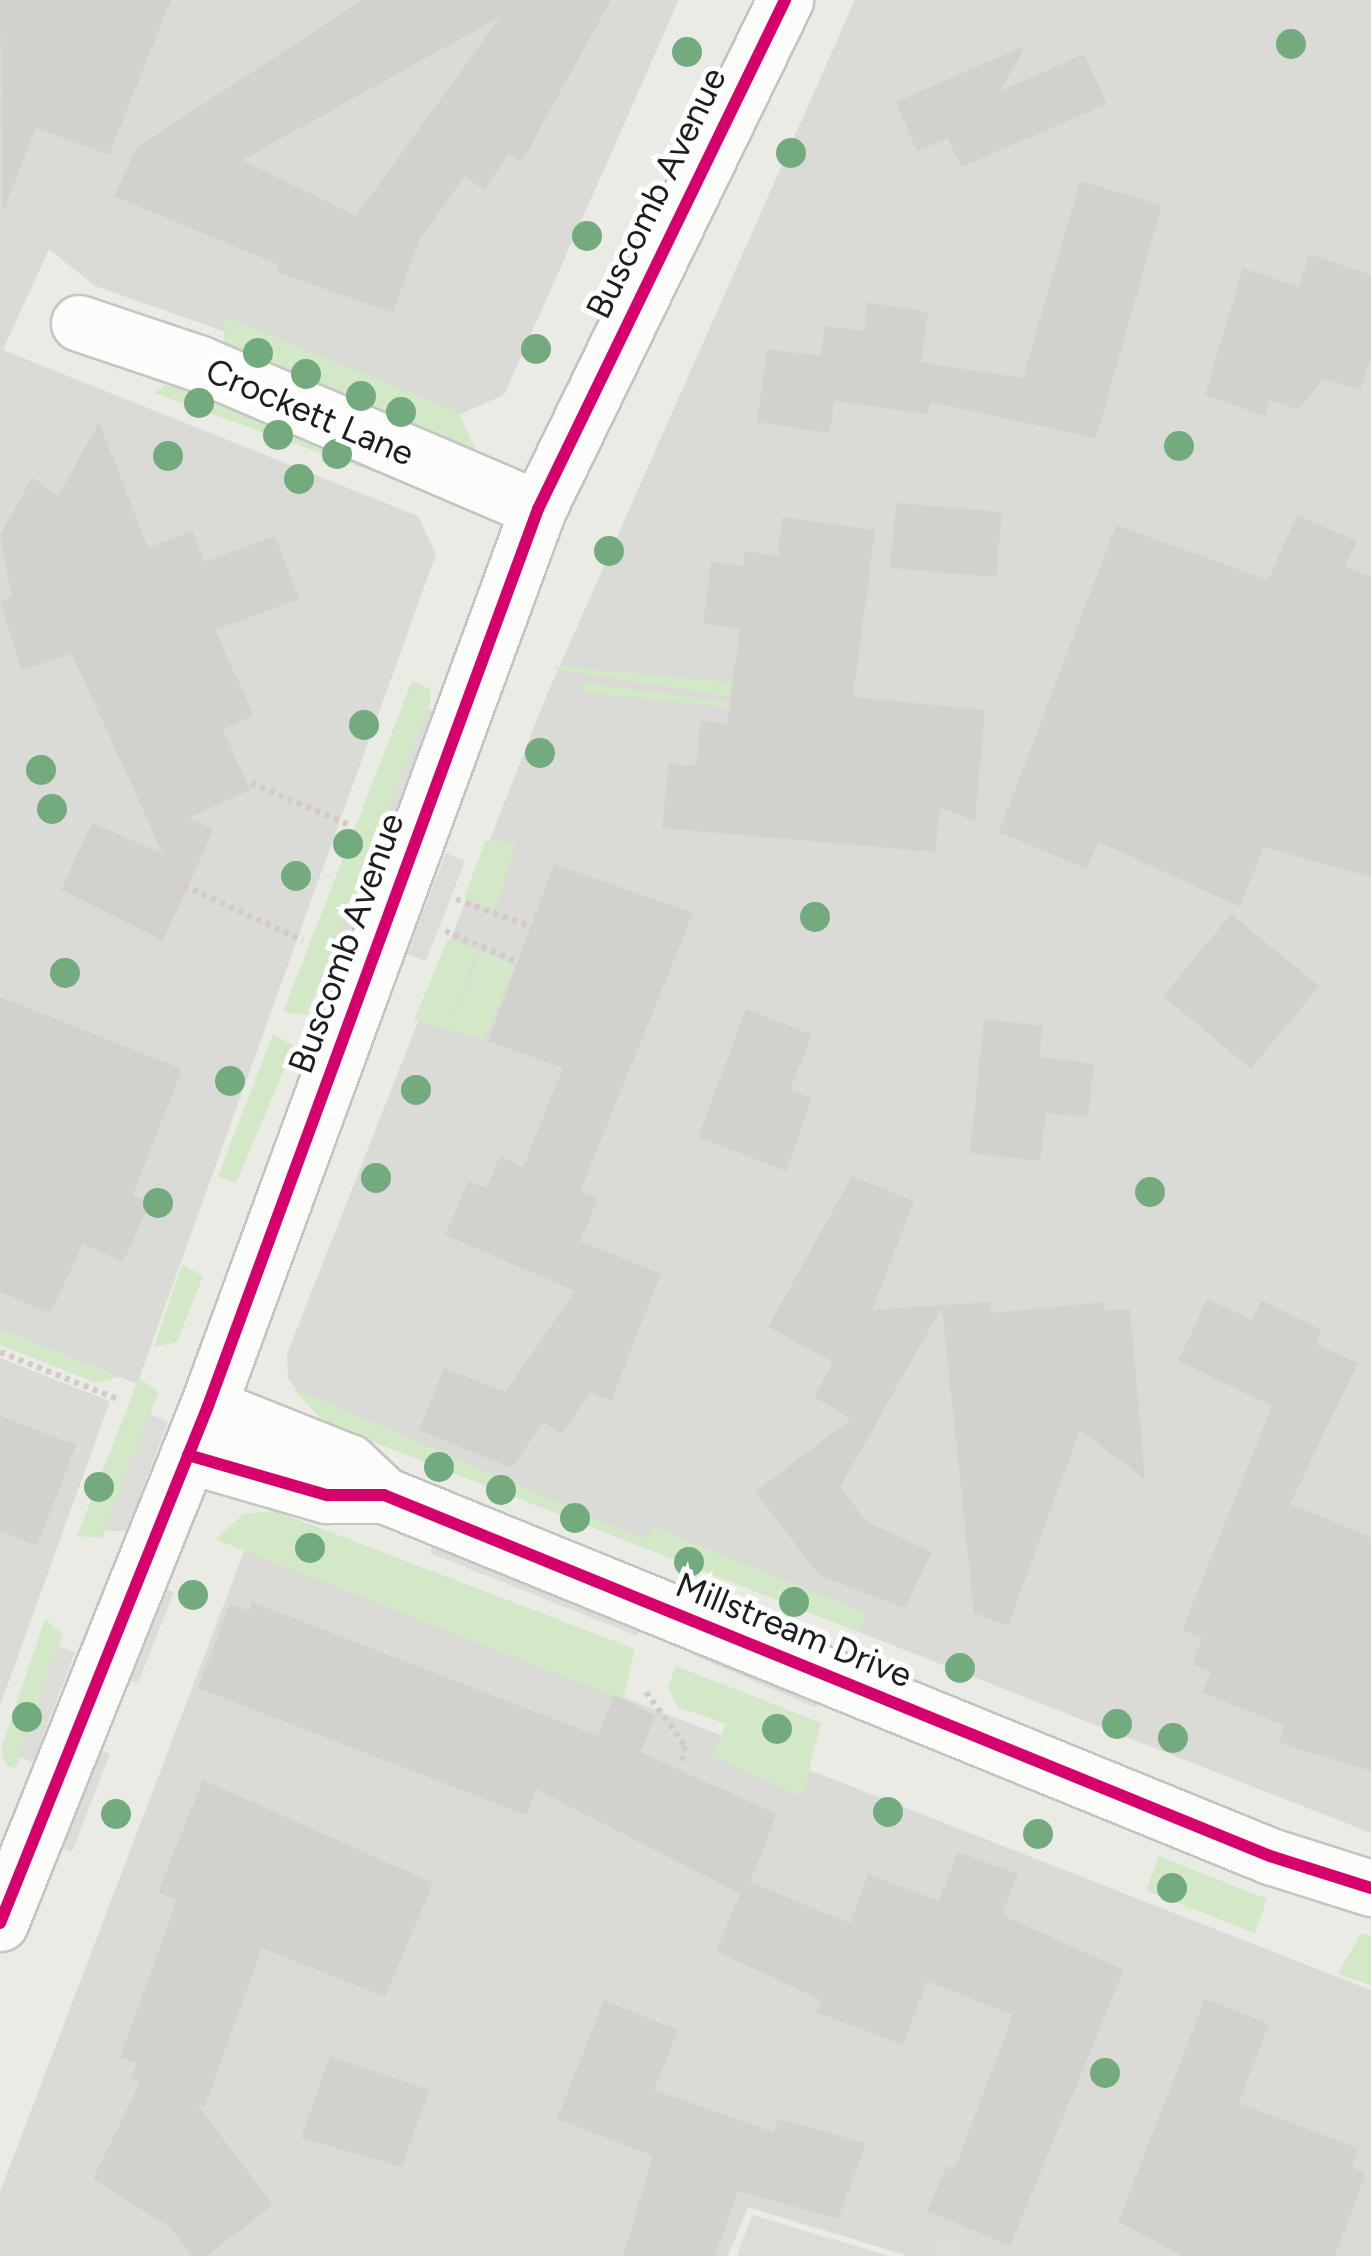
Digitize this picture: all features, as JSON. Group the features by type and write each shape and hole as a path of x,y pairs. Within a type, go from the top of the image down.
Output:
{"street":[{"name":"Buscomb Avenue","path":"0,1924 198,1430 538,509 786,0"},
{"name":"Crockett Lane","path":"80,322 198,363 538,509"},
{"name":"Millstream Drive","path":"198,1430 327,1495 384,1495 1252,1848 1371,1888"}],"path":[{"path":"251,783 350,825"},
{"path":"175,881 303,941"},
{"path":"456,899 532,927"},
{"path":"444,930 518,962"},
{"path":"0,1352 120,1400"},
{"path":"646,1692 685,1746 682,1762"}],"shaded area":[{"path":"0,0 679,0 504,395 460,414 95,286 49,249 3,350 418,516 436,554 137,1384 0,1329"},
{"path":"855,0 1371,0 1371,1833 324,1422 288,1379 287,1354 546,697"},
{"path":"428,708 445,716 340,983 322,976"},
{"path":"446,853 465,861 426,961 407,954"},
{"path":"0,1358 110,1401 0,1706"},
{"path":"149,1414 168,1421 127,1531 104,1531"},
{"path":"436,1537 644,1620 637,1636 430,1553"},
{"path":"245,1549 1371,1990 1371,2256 908,2256 748,2207 728,2256 0,2256 0,2192"},
{"path":"159,1586 174,1592 138,1683 122,1677"},
{"path":"699,1639 824,1690 816,1708 693,1655"},
{"path":"59,1647 75,1652 33,1762 17,1756"},
{"path":"94,1747 110,1754 72,1852 56,1846"},
{"path":"752,2215 889,2256 737,2256"},
{"path":"940,2235 985,2252 929,2256"}],"green space":[{"path":"225,317 458,412 476,450 224,347"},
{"path":"165,385 186,388 459,503 154,393"},
{"path":"555,666 812,690 731,697"},
{"path":"412,681 430,689 431,702 307,1015 283,1012"},
{"path":"585,683 729,702 729,708 583,692"},
{"path":"485,841 516,842 495,912 464,898"},
{"path":"448,939 478,950 448,1027 481,951 515,965 484,1040 414,1020"},
{"path":"273,1034 294,1046 236,1183 218,1176"},
{"path":"182,1264 203,1276 177,1342 154,1347"},
{"path":"0,1329 119,1377 97,1383 0,1345"},
{"path":"139,1378 159,1392 102,1538 77,1536"},
{"path":"291,1387 629,1533 646,1538 654,1527 867,1613 859,1632 324,1422"},
{"path":"275,1511 635,1649 623,1700 215,1539 244,1514"},
{"path":"45,1619 63,1635 16,1768 6,1766 1,1750"},
{"path":"676,1666 821,1723 802,1797 713,1756 726,1724 678,1707 668,1687"},
{"path":"1159,1856 1267,1899 1255,1933 1146,1891"},
{"path":"1361,1933 1371,1936 1371,1985 1338,1974"}],"building":[{"path":"0,0 171,0 109,155 36,128 3,212"},
{"path":"362,0 611,0 521,163 509,154 484,190 465,176 419,240 393,313 277,272 279,265 114,196 136,148","holes":["501,16 356,216 242,160"]},
{"path":"1026,45 1000,91 1084,54 1107,104 961,167 948,138 917,151 896,102"},
{"path":"1080,181 1162,205 1096,438 930,402 928,414 834,401 830,433 757,422 767,349 821,356 825,326 864,331 867,302 928,312 921,362 1023,378"},
{"path":"1309,254 1371,275 1371,358 1360,390 1323,378 1299,410 1270,400 1265,416 1205,395 1243,268 1299,287"},
{"path":"99,422 148,548 193,531 204,562 275,536 299,599 215,630 254,715 223,729 250,790 188,818 214,829 163,941 61,890 92,823 163,854 72,654 22,670 0,601 12,597 0,536 32,477 58,496"},
{"path":"896,503 1002,512 996,577 890,568"},
{"path":"1297,515 1357,541 1345,566 1371,577 1371,877 1264,847 1240,907 1099,842 1087,869 999,832 1116,525 1268,580"},
{"path":"782,517 875,530 853,697 985,710 975,822 940,807 935,852 662,828 669,764 696,766 701,721 727,724 740,629 703,624 711,562 743,566 745,551 778,556"},
{"path":"554,864 693,913 580,1192 598,1199 580,1241 661,1274 611,1401 590,1392 562,1434 543,1422 512,1468 419,1430 444,1368 505,1392 575,1291 445,1235 468,1181 486,1188 500,1156 523,1167 563,1068 488,1041"},
{"path":"1231,914 1319,986 1251,1069 1163,996"},
{"path":"0,997 182,1069 133,1195 150,1203 123,1262 83,1244 50,1314 0,1292"},
{"path":"746,1009 812,1035 790,1089 812,1098 786,1171 698,1137"},
{"path":"984,1019 1043,1026 1039,1057 1094,1064 1088,1117 1046,1113 1040,1161 970,1153"},
{"path":"852,1176 914,1201 872,1310 990,1302 992,1313 1104,1302 1105,1311 1130,1309 1145,1479 1080,1430 1008,1626 974,1613 942,1307 840,1487 867,1522 932,1552 905,1608 820,1576 755,1492 851,1419 814,1397 833,1362 768,1327"},
{"path":"1207,1299 1252,1320 1261,1300 1322,1330 1316,1344 1358,1363 1290,1504 1371,1537 1371,1771 1279,1743 1285,1726 1202,1692 1211,1672 1192,1664 1202,1638 1182,1630 1272,1406 1178,1361"},
{"path":"0,1416 76,1445 37,1546 0,1531"},
{"path":"252,1602 598,1736 614,1695 656,1716 640,1752 777,1814 750,1882 850,1923 868,1874 939,1901 958,1852 1018,1874 1002,1915 1124,1970 1010,2246 927,2211 947,2166 955,2168 1013,2015 927,1981 903,2045 816,2012 821,2000 716,1951 740,1894 536,1789 526,1815 198,1688 230,1604 249,1611"},
{"path":"203,1780 433,1883 385,1997 262,1948 205,2106 197,2104 273,2205 206,2256 192,2256 171,2228 93,2179 140,2082 131,2079 137,2063 120,2057 177,1900 158,1892"},
{"path":"1205,1999 1269,2024 1239,2103 1358,2148 1352,2167 1366,2173 1335,2256 1183,2256 1118,2222"},
{"path":"604,2000 678,2030 654,2090 773,2132 778,2119 866,2143 838,2219 738,2191 715,2256 623,2256 653,2156 557,2119"},
{"path":"330,2056 429,2090 402,2167 301,2138"}],"cycle path":[{"path":"0,1923 208,1406 538,509 785,0"},
{"path":"188,1455 327,1495 384,1495 1270,1856 1371,1888"}]}
